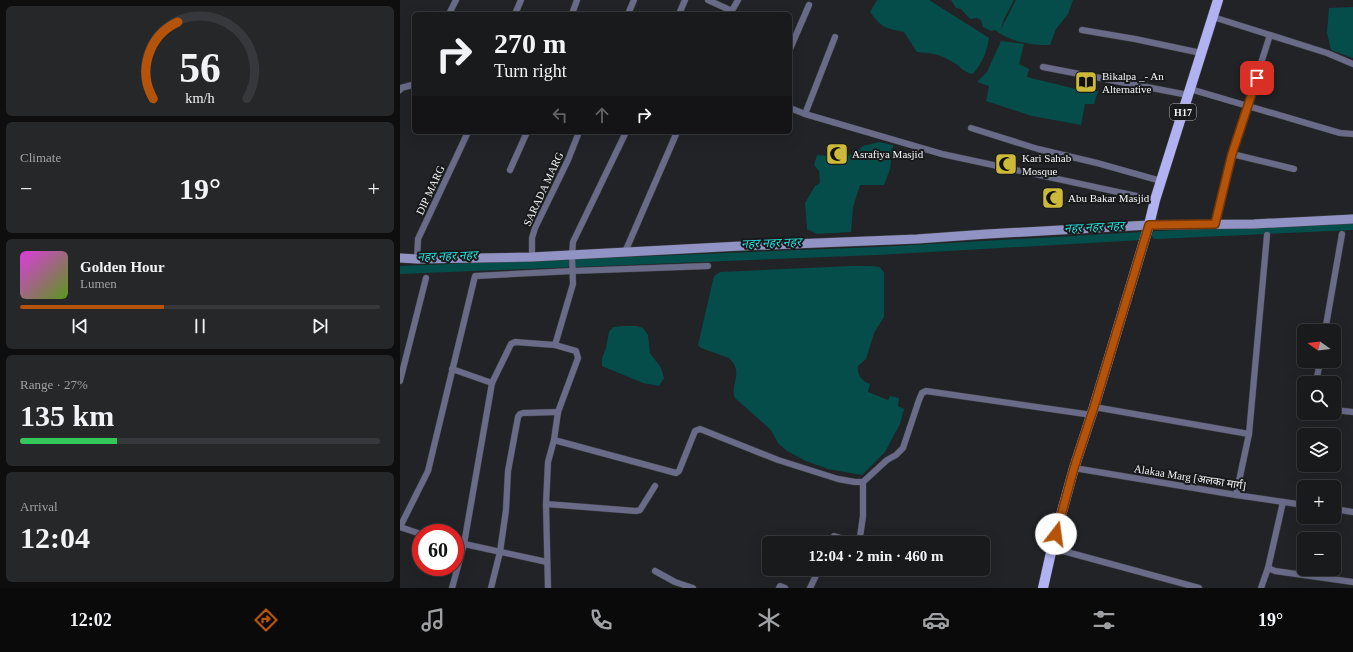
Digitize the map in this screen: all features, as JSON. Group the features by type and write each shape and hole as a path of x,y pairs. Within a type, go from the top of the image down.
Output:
{"main road":[{"name":"H17","path":"1043,588 1052,548 1074,468 1093,411 1149,225 1155,200 1218,0"},
{"path":"400,258 572,257 625,252 917,239 1149,225 1254,224 1353,219"}],"street":[{"path":"450,12 456,0"},
{"path":"516,12 521,0"},
{"path":"573,12 578,0"},
{"path":"629,12 634,0"},
{"path":"680,12 685,0"},
{"path":"708,0 729,12"},
{"path":"732,12 738,0"},
{"path":"792,44 809,5"},
{"path":"1213,17 1327,53 1353,64"},
{"path":"1082,30 1136,38 1201,53"},
{"path":"1215,224 1232,154 1270,35"},
{"path":"805,114 835,37"},
{"path":"1043,67 1189,92 1340,133 1353,134"},
{"path":"400,90 401,88 412,86"},
{"path":"792,109 805,114 942,154 1155,200"},
{"path":"971,128 1038,149 1098,163 1161,182"},
{"name":"DIP MARG","path":"417,259 418,239 467,134"},
{"path":"510,170 525,134"},
{"name":"SARADA MARG","path":"532,257 532,238 535,228 579,134"},
{"path":"555,345 573,284 573,242 625,134"},
{"path":"625,252 676,134"},
{"path":"1232,154 1294,169"},
{"path":"1326,324 1342,234"},
{"path":"1236,495 1249,434 1267,235"},
{"path":"412,531 400,527 428,471 475,276 572,270 708,266"},
{"path":"400,381 426,278"},
{"path":"547,562 464,544 492,383 511,344 515,342 555,345 576,351 578,358 558,412 554,440 548,462 546,504 548,588"},
{"path":"452,369 492,383"},
{"path":"554,440 676,473 679,471 696,431 700,429 778,460 838,479 863,482 887,460 896,455 903,448 919,400 922,394 926,391 1093,411 1249,434"},
{"path":"1341,411 1353,412"},
{"path":"491,588 500,552 506,510 508,471 518,417 523,413 558,412"},
{"name":"Alakaa Marg [अलका मार्ग]","path":"1074,468 1297,504"},
{"path":"860,536 863,516 863,482"},
{"path":"546,504 636,511 640,510 655,486"},
{"path":"1261,588 1268,568 1282,502"},
{"path":"1341,510 1353,512"},
{"path":"1052,548 1200,588"},
{"path":"1268,568 1353,582"},
{"path":"655,570 675,582 693,588"},
{"path":"452,588 455,576"},
{"path":"810,588 816,576"},
{"path":"779,588 780,586 785,588"}],"water":[{"path":"877,0 929,0 989,38 984,57 979,66 973,74 964,71 954,63 939,55 917,52 904,32 884,26 870,12"},
{"path":"951,0 1014,0 1004,19 1001,29 1016,0 1073,0 1068,14 1056,29 1050,45 1021,42 1007,37 995,30 991,31 983,27 981,20 977,18 970,19 961,9 956,8"},
{"path":"1353,7 1353,58 1331,50 1327,33 1329,8"},
{"path":"1001,41 1024,44 1019,64 1029,69 1027,77 1084,91 1098,91 1094,104 1085,104 1081,125 1032,116 986,101 989,86 977,82 987,72"},
{"path":"879,142 893,145 890,169 884,185 860,185 853,207 851,232 817,234 807,229 805,203 815,186 820,183 819,171 814,165 817,155 841,157 854,154 863,146"},
{"path":"851,266 880,267 884,273 884,317 874,333 866,359 858,366 859,375 864,381 870,384 868,392 888,400 890,396 899,398 898,406 904,409 900,424 885,452 862,475 828,469 806,461 787,451 778,443 771,430 735,398 734,388 736,369 734,363 729,358 701,348 698,345 714,276 720,272"},
{"path":"637,326 643,328 648,335 650,353 661,368 664,378 659,386 643,383 602,366 602,358 606,348 609,332 613,327"}],"waterway":[{"name":"नहर नहर नहर","path":"1156,235 1353,226"},
{"name":"नहर नहर नहर","path":"400,270 877,251 1142,236"}],"place":[{"name":"Bikalpa _- An Alternative","path":"1086,82"},
{"name":"Asrafiya Masjid","path":"837,154"},
{"name":"Kari Sahab Mosque","path":"1006,164"},
{"name":"Abu Bakar Masjid","path":"1053,198"}],"route":[{"path":"1056,534 1074,468 1149,225 1215,224 1232,154 1257,78"}]}
